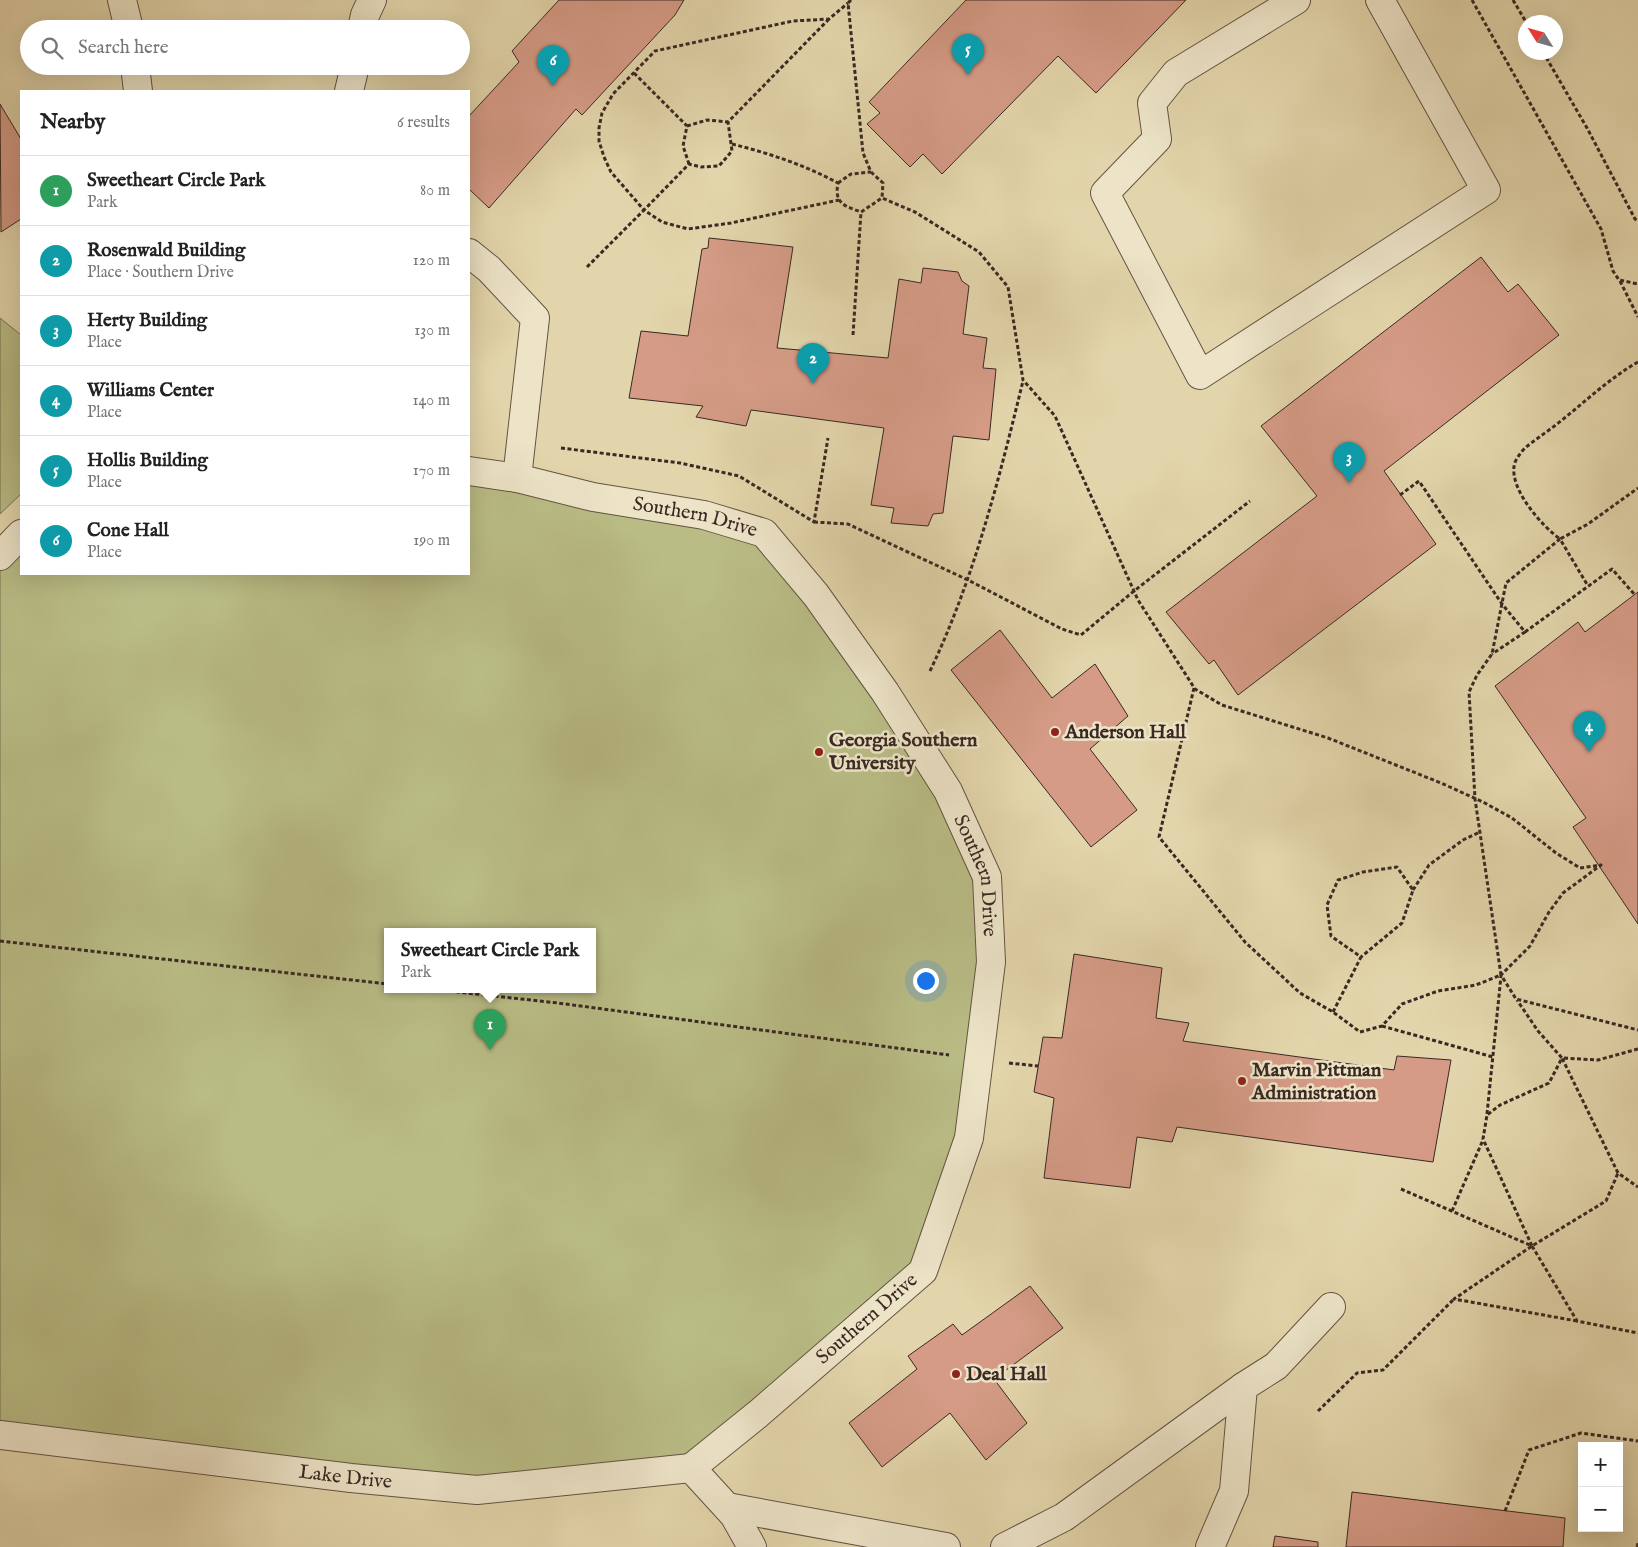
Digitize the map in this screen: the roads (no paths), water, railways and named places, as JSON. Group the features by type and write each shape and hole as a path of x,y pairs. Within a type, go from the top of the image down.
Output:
{"street":[{"path":"122,0 127,20"},
{"path":"364,20 372,0"},
{"path":"1296,0 1176,74 1152,103 1157,139 1105,193 1200,375 1486,190 1380,0"},
{"path":"136,75 138,90"},
{"path":"349,90 352,75"},
{"path":"470,254 489,270 535,318 517,478"},
{"name":"Southern Drive","path":"470,471 517,478 593,497 704,515 764,533 816,595 886,692 948,792 987,877 991,962 969,1138 923,1271 758,1414 691,1468"},
{"path":"0,556 20,535"},
{"path":"1005,1547 1064,1517 1243,1387 1276,1366 1331,1307"},
{"path":"1210,1547 1234,1491 1243,1387"},
{"name":"Lake Drive","path":"0,1435 351,1478 477,1490 691,1468"},
{"path":"691,1468 734,1515 752,1547"},
{"path":"726,1507 946,1547"}],"place":[{"name":"Hollis Building","path":"968,75"},
{"name":"Cone Hall","path":"553,86"},
{"name":"Rosenwald Building","path":"813,384"},
{"name":"Herty Building","path":"1349,483"},
{"name":"Anderson Hall","path":"1055,732"},
{"name":"Georgia Southern University","path":"819,752"},
{"name":"Williams Center","path":"1589,752"},
{"name":"Sweetheart Circle Park","path":"490,1050"},
{"name":"Marvin Pittman Administration","path":"1242,1081"},
{"name":"Deal Hall","path":"956,1374"}]}
